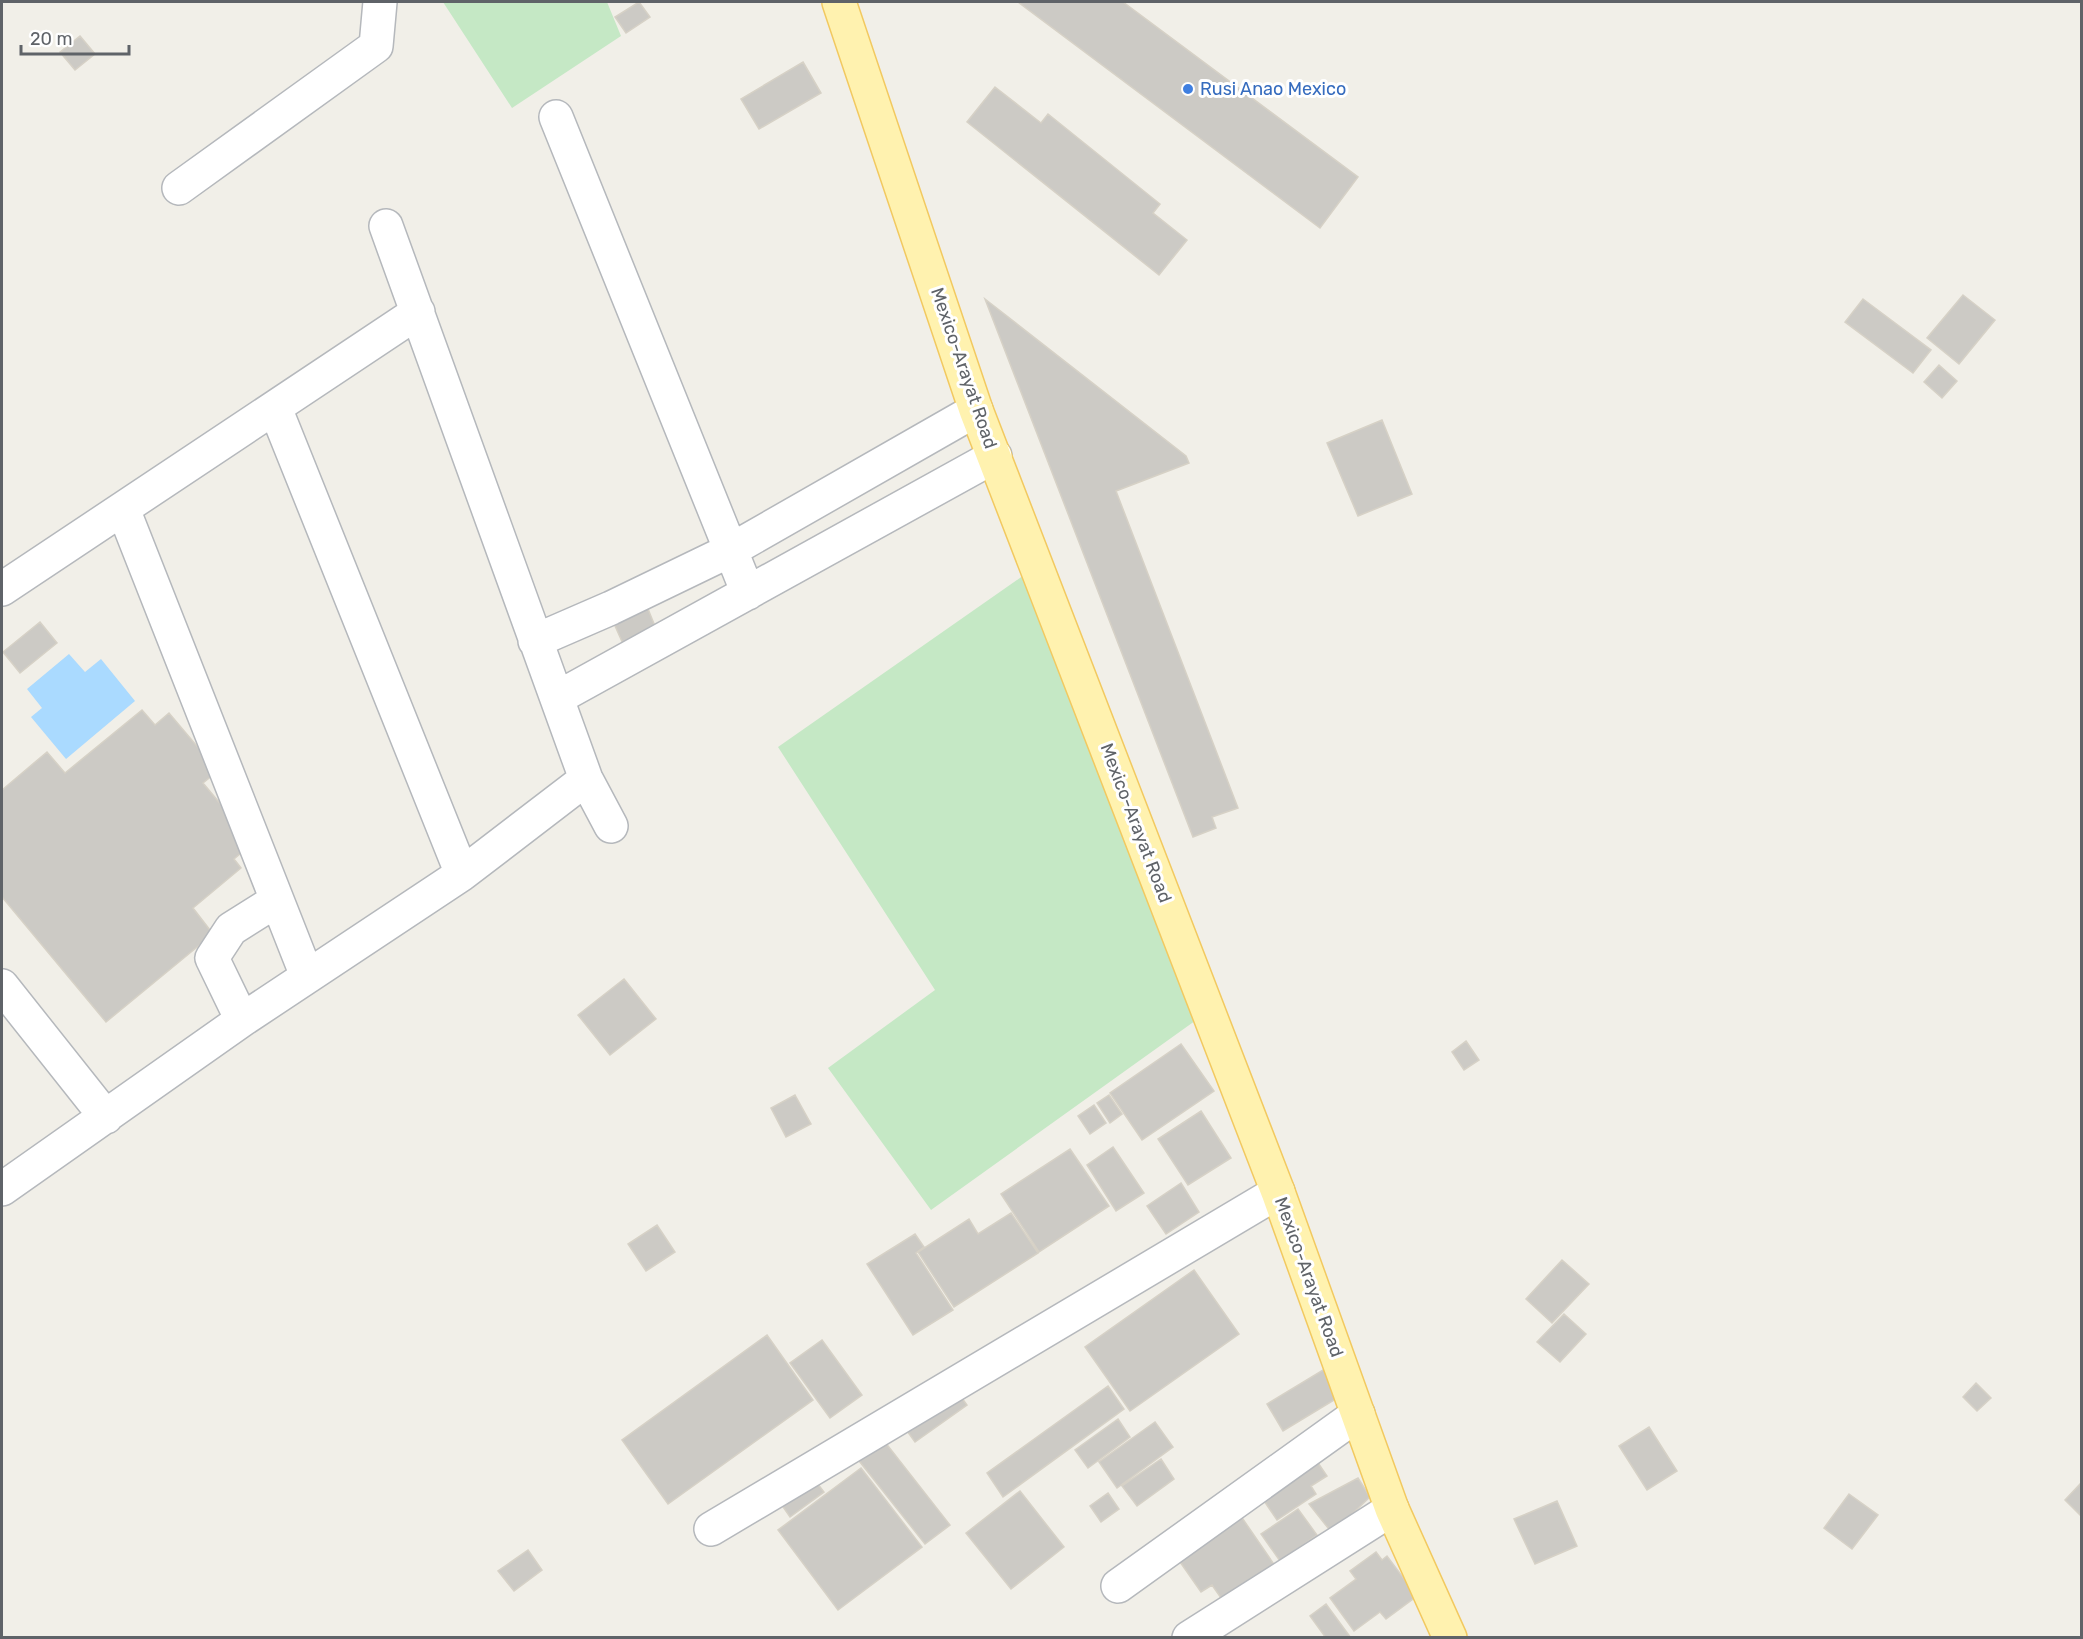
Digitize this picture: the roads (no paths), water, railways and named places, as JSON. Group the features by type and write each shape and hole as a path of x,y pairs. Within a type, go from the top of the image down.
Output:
{"main road":[{"name":"Mexico-Arayat Road","path":"839,2 976,410 1278,1192 1392,1509 1450,1638"}],"street":[{"path":"178,188 376,46 380,2"},
{"path":"556,117 748,593"},
{"path":"386,226 586,778 611,826"},
{"path":"2,589 418,312"},
{"path":"274,408 462,874"},
{"path":"535,641 611,608 731,550 976,410"},
{"path":"557,698 995,456"},
{"path":"123,509 306,976"},
{"path":"2,1189 306,976 462,874 586,778"},
{"path":"242,1020 212,958 231,929 277,900"},
{"path":"2,986 106,1117"},
{"path":"711,1529 1278,1192"},
{"path":"1118,1586 1358,1414"},
{"path":"1189,1638 1392,1509"}],"water":[{"path":"69,654 85,672 101,659 135,701 66,759 31,717 42,708 27,689"}],"place":[{"name":"Rusi Anao Mexico","path":"1188,89"}]}
